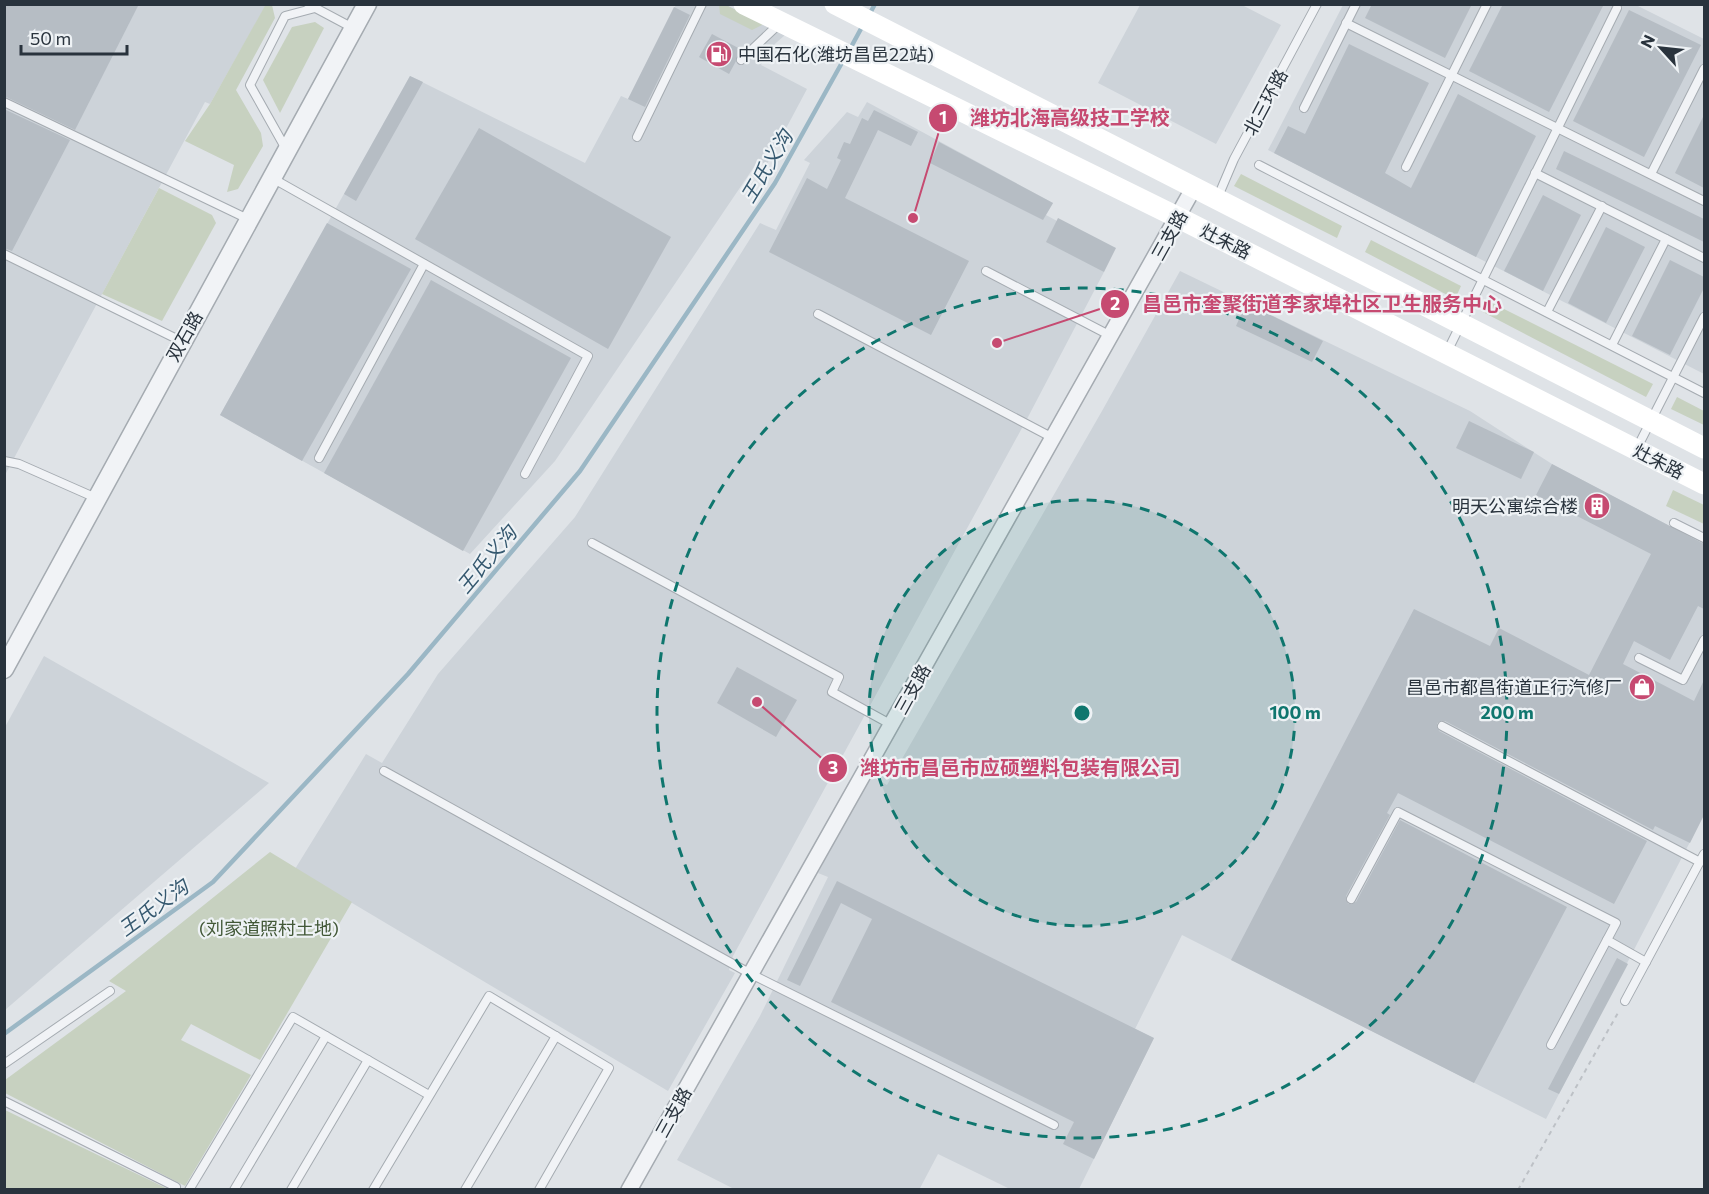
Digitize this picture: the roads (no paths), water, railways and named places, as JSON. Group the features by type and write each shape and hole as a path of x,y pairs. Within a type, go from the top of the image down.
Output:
{"main road":[{"name":"灶朱路","path":"744,4 1179,218 1704,484"},
{"name":"灶朱路","path":"835,4 1193,189 1704,448"}],"street":[{"name":"双石路","path":"4,669 11,643 96,498 367,4"},
{"name":"三支路","path":"629,1190 1179,218 1193,189"}],"lane":[{"path":"637,137 702,4"},
{"name":"北三环路","path":"1217,201 1234,159 1317,4"},
{"path":"1304,108 1356,4"},
{"path":"1406,167 1487,4"},
{"path":"286,149 250,85 285,16 312,6 353,28"},
{"path":"1446,353 1617,8"},
{"path":"741,60 780,23"},
{"path":"1346,23 1704,201"},
{"path":"1652,174 1704,69"},
{"path":"4,102 248,219"},
{"path":"1259,165 1704,393"},
{"path":"1534,173 1704,258"},
{"path":"271,177 588,356 525,474"},
{"path":"1547,312 1602,206"},
{"path":"1612,345 1666,239"},
{"path":"4,254 181,341"},
{"path":"319,458 424,264"},
{"path":"986,271 1111,336"},
{"path":"819,314 1053,438"},
{"path":"1636,450 1704,317"},
{"path":"4,462 19,464 96,498"},
{"path":"1674,523 1704,538"},
{"path":"592,543 839,677 832,692 892,725"},
{"path":"1639,658 1683,680 1704,640"},
{"path":"1442,726 1700,862"},
{"path":"384,771 751,974 1054,1125"},
{"path":"1351,899 1398,812 1616,923 1551,1045"},
{"path":"1624,1000 1704,854"},
{"path":"1607,940 1646,962"},
{"path":"4,1064 110,991"},
{"path":"373,1190 489,996 609,1068 539,1190"},
{"path":"189,1190 293,1017 429,1095"},
{"path":"234,1190 326,1036"},
{"path":"465,1190 556,1036"},
{"path":"291,1190 368,1060"},
{"path":"4,1101 176,1187 175,1190"}],"waterway":[{"name":"王氏义沟","path":"869,15 875,4"},
{"name":"王氏义沟","path":"850,49 863,25"},
{"name":"王氏义沟","path":"4,1034 213,882 408,674 580,471 775,183 844,59"}],"place":[{"name":"中国石化(潍坊昌邑22站)","path":"719,54"},
{"name":"潍坊北海高级技工学校","path":"913,218"},
{"name":"昌邑市奎聚街道李家埠社区卫生服务中心","path":"997,343"},
{"name":"明天公寓综合楼","path":"1597,506"},
{"name":"昌邑市都昌街道正行汽修厂","path":"1642,687"},
{"name":"潍坊市昌邑市应硕塑料包装有限公司","path":"757,702"}],"park label":[{"name":"(刘家道照村土地)","path":"269,928"}]}
